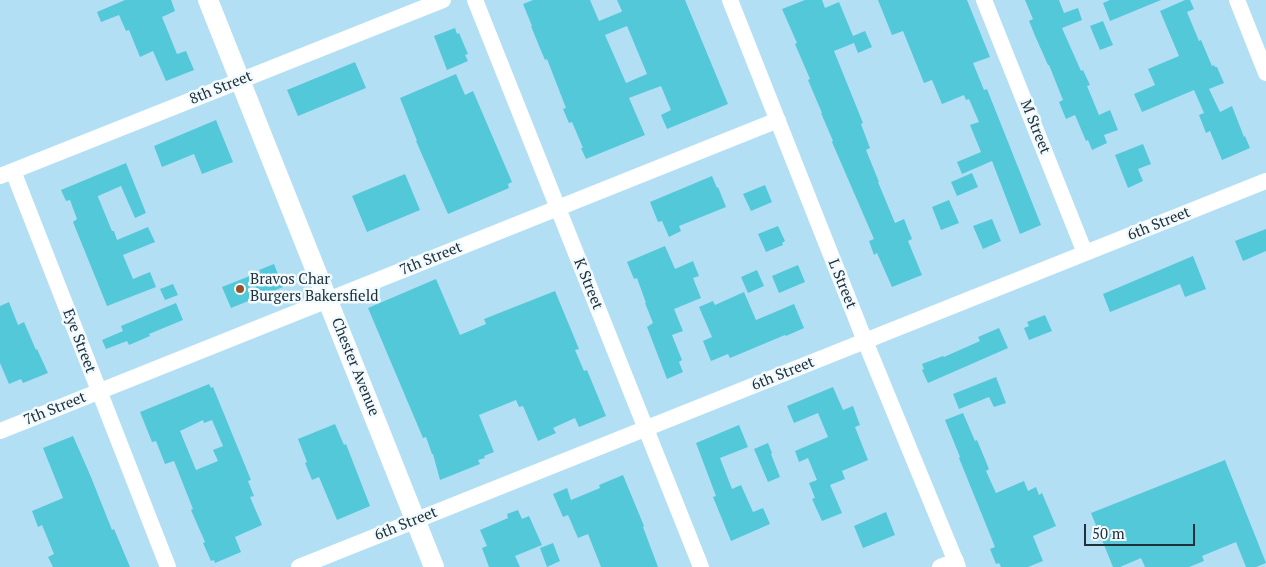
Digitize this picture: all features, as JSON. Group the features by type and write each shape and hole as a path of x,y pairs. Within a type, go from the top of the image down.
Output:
{"main road":[{"name":"Chester Avenue","path":"208,0 434,567"}],"street":[{"name":"8th Street","path":"6,174 443,0"},
{"name":"K Street","path":"475,0 701,567"},
{"name":"L Street","path":"730,0 865,341 957,564"},
{"name":"M Street","path":"984,0 1085,253"},
{"path":"1237,0 1266,73"},
{"name":"7th Street","path":"0,431 778,120"},
{"name":"Eye Street","path":"6,174 99,391 168,567"},
{"name":"6th Street","path":"299,567 1266,181"},
{"path":"940,567 957,564"}],"building":[{"path":"125,0 171,0 175,11 162,17 177,54 186,51 194,70 166,81 153,51 140,57 129,30 126,31 119,15 101,22 97,12"},
{"path":"533,0 590,0 599,21 622,11 617,0 685,0 728,104 667,129 661,115 671,110 661,86 629,98 645,135 586,159 572,122 569,123 563,109 566,108 523,4","holes":["627,26 647,74 626,83 605,35"]},
{"path":"805,0 822,0 825,8 839,2 853,36 865,31 872,47 858,53 854,43 834,51 863,123 861,124 870,148 866,150 878,182 895,223 904,219 912,239 908,241 922,275 892,287 877,253 874,255 869,241 874,239 832,142 808,80 810,79 795,44 797,43 782,9"},
{"path":"878,0 967,0 990,57 973,63 984,90 987,89 1041,225 1020,234 992,161 962,174 957,162 981,152 970,125 979,122 969,99 966,100 964,95 942,104 932,80 924,83 903,31 892,35"},
{"path":"1025,0 1059,0 1064,13 1078,8 1082,20 1062,28 1081,71 1083,70 1090,85 1087,86 1099,115 1110,110 1118,130 1104,135 1107,143 1092,150 1075,115 1066,119 1059,102 1063,100 1029,21 1033,19"},
{"path":"1110,0 1161,0 1110,21 1103,3"},
{"path":"1185,0 1190,0 1194,9 1187,12 1199,41 1201,40 1212,66 1217,67 1224,83 1209,89 1220,112 1232,106 1250,148 1222,160 1210,131 1206,133 1199,115 1204,113 1194,90 1142,112 1134,94 1155,85 1148,69 1179,56 1160,11"},
{"path":"1103,21 1113,45 1100,50 1090,26"},
{"path":"455,28 468,54 465,55 468,61 447,70 434,36"},
{"path":"355,62 366,88 298,116 287,90"},
{"path":"456,74 465,95 473,91 512,182 508,184 509,188 448,214 416,141 400,98"},
{"path":"216,120 233,162 202,174 194,154 162,167 154,146"},
{"path":"1143,144 1151,164 1138,169 1143,181 1128,188 1115,155"},
{"path":"126,163 146,213 135,218 121,186 98,197 117,240 148,227 155,242 123,255 133,279 150,272 156,287 107,306 73,222 77,219 70,200 66,201 61,190"},
{"path":"972,173 978,187 957,196 951,182"},
{"path":"405,174 420,210 367,232 352,196"},
{"path":"712,176 726,207 679,226 681,231 669,237 662,221 658,222 650,202"},
{"path":"765,185 772,202 751,211 743,194"},
{"path":"949,200 959,223 941,230 932,207"},
{"path":"992,219 1001,241 983,249 973,226"},
{"path":"778,226 785,241 782,243 783,245 766,252 758,234"},
{"path":"1266,229 1266,251 1243,261 1235,241"},
{"path":"665,246 675,269 693,261 699,276 693,278 701,298 674,309 683,331 672,335 682,360 679,362 683,372 667,379 647,327 653,323 637,278 634,279 627,262"},
{"path":"1193,256 1206,289 1185,297 1180,284 1110,312 1103,294"},
{"path":"274,264 283,287 231,308 222,287 260,272 259,270"},
{"path":"798,265 805,282 779,293 772,276"},
{"path":"757,270 764,286 748,293 741,277"},
{"path":"436,279 460,335 486,324 484,319 555,291 579,349 575,350 584,371 587,370 606,416 579,427 575,418 553,428 556,433 538,441 523,406 519,407 516,400 479,415 494,452 478,460 480,464 440,480 426,437 423,438 368,308"},
{"path":"173,284 178,295 165,300 160,289"},
{"path":"744,292 756,320 794,304 804,328 730,358 728,354 711,361 703,341 712,337 699,307 713,301 715,305"},
{"path":"9,302 18,325 24,322 48,373 23,383 21,379 9,384 0,363 0,306"},
{"path":"176,303 183,320 149,334 150,336 129,345 127,341 106,349 102,340 123,331 121,326"},
{"path":"1045,315 1052,331 1029,340 1024,328 1029,326 1027,322"},
{"path":"999,328 1008,348 928,383 922,370 924,369 922,364 944,357 980,341 978,337"},
{"path":"996,377 1006,403 994,407 989,397 959,409 953,394"},
{"path":"209,384 211,388 213,387 251,480 248,481 254,496 250,497 262,525 235,537 241,552 215,563 214,560 211,561 174,461 165,464 156,441 152,442 140,412","holes":["203,420 204,423 212,420 223,446 213,450 218,461 196,470 180,431"]},
{"path":"833,387 843,410 853,406 860,425 855,427 868,460 842,471 845,479 830,485 842,513 822,521 812,499 815,498 809,483 817,480 808,458 799,462 795,451 828,437 818,413 794,423 787,406"},
{"path":"963,413 989,469 986,471 996,493 1024,481 1028,491 1036,487 1039,495 1042,493 1056,526 1033,536 1043,561 1028,567 1001,567 999,563 996,564 990,549 995,547 945,420"},
{"path":"335,424 344,445 346,444 370,506 337,520 319,477 312,480 298,439"},
{"path":"739,425 748,447 720,458 732,489 741,485 753,512 763,508 770,524 731,541 713,497 716,496 696,443"},
{"path":"73,436 112,530 114,529 130,567 53,567 48,557 54,554 42,525 38,527 32,511 63,498 43,448"},
{"path":"768,443 780,477 768,482 754,449"},
{"path":"1225,460 1266,563 1256,567 1246,567 1236,542 1202,556 1204,561 1189,567 1145,567 1141,558 1120,567 1113,567 1091,513"},
{"path":"623,475 658,567 601,567 588,534 578,538 568,515 563,517 553,494 567,488 571,500 600,488 599,485"},
{"path":"518,510 522,519 529,516 542,545 515,556 520,567 489,567 482,548 487,546 480,530 508,518 507,514"},
{"path":"886,512 895,535 863,548 854,526"},
{"path":"553,543 560,561 547,567 540,548"}],"place":[{"name":"Bravos Char Burgers Bakersfield","path":"240,289"}]}
